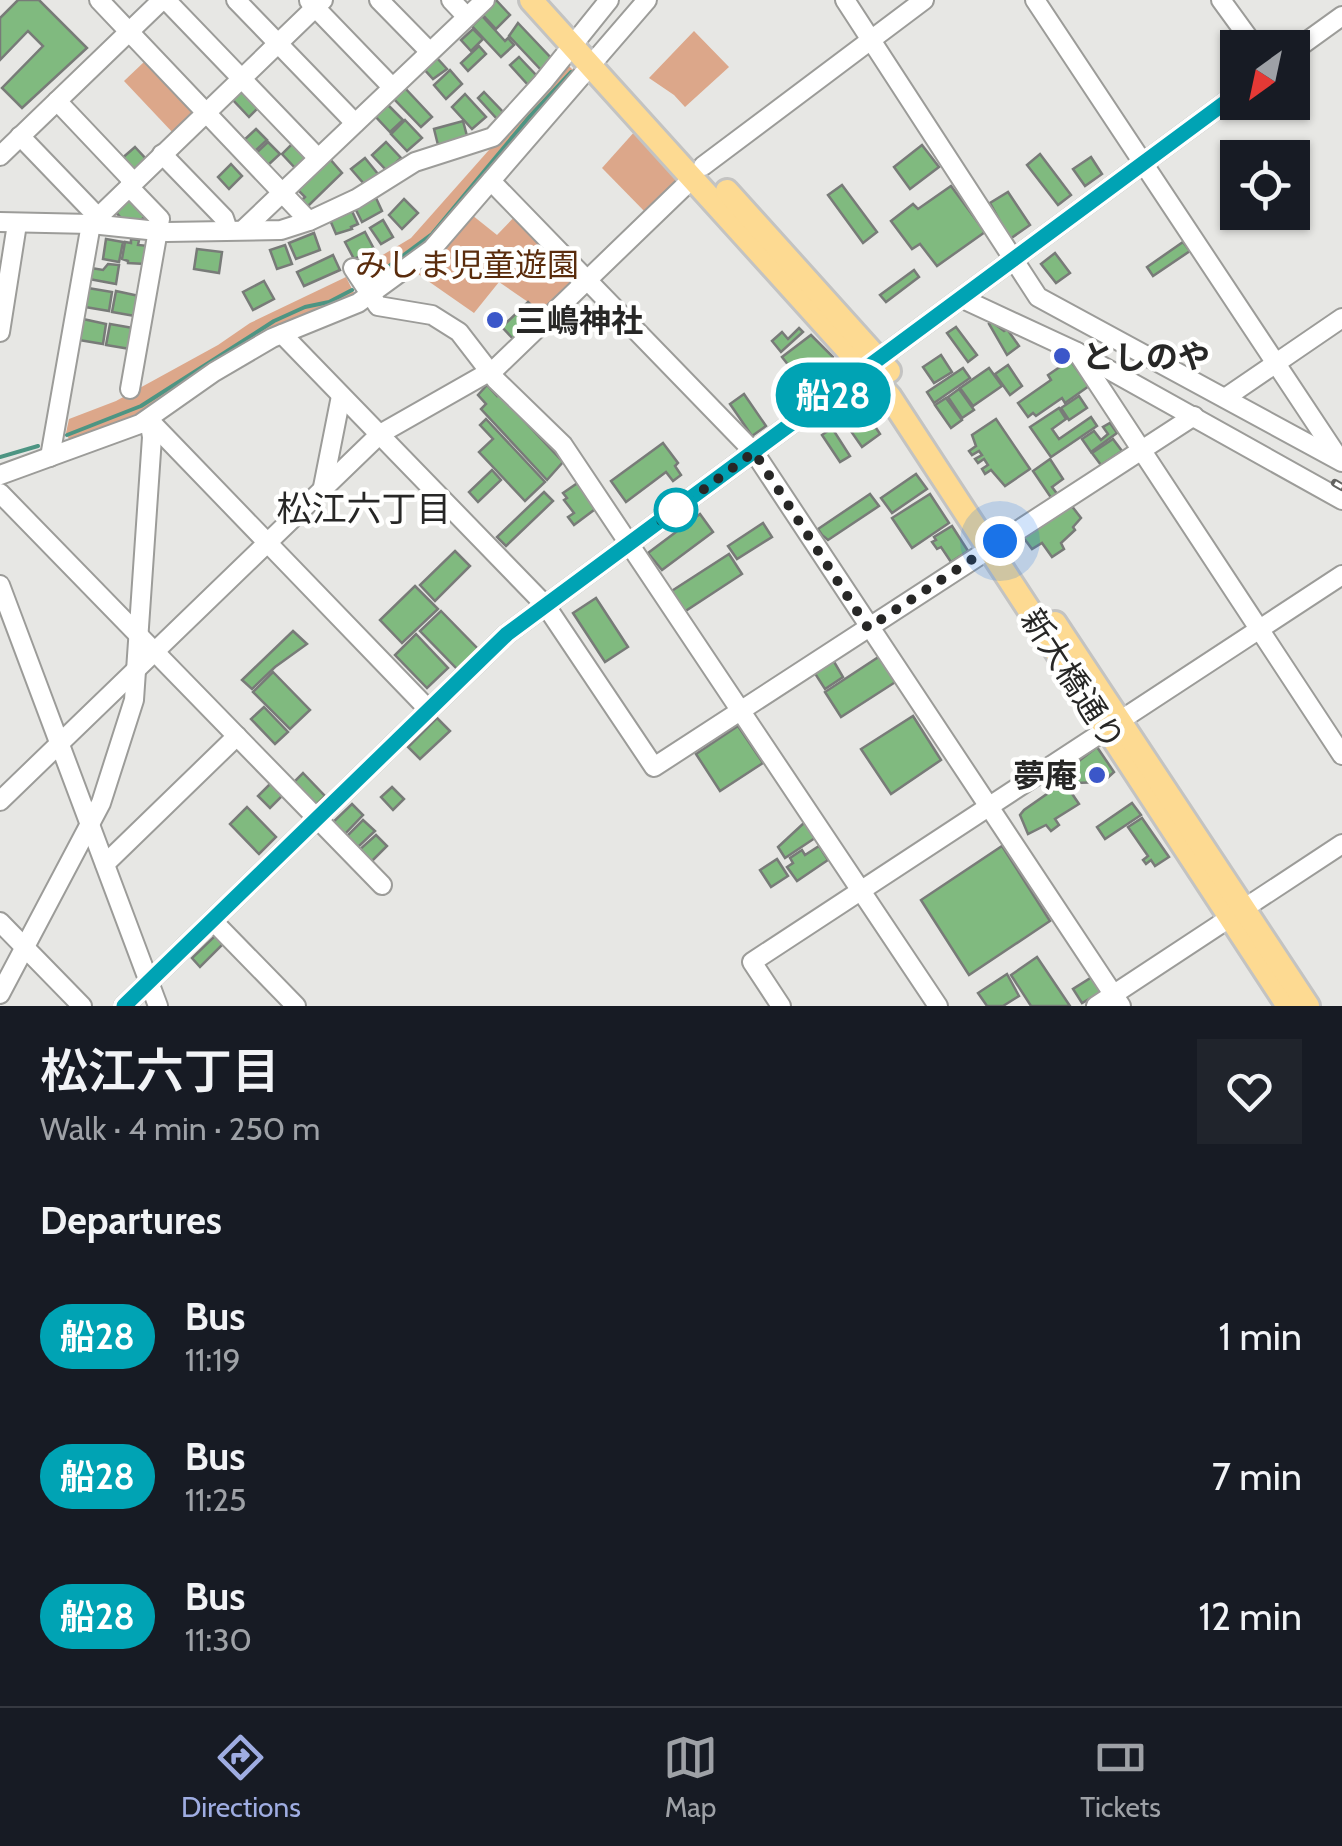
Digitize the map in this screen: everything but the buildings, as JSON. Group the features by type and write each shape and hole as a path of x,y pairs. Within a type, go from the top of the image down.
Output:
{"main road":[{"name":"新大橋通り","path":"532,0 578,39 874,365 890,397 995,545 1236,913 1288,1006"},
{"name":"新大橋通り","path":"552,0 578,39"},
{"name":"新大橋通り","path":"1236,913 1308,1006"}],"street":[{"path":"99,0 309,221"},
{"path":"0,156 164,0 318,158"},
{"path":"236,0 355,123"},
{"path":"379,0 429,52"},
{"path":"451,0 467,16"},
{"path":"236,230 283,192 485,0"},
{"path":"0,332 9,223 94,220 158,232 281,230 309,221 356,199 416,162 488,144 609,0"},
{"path":"0,475 148,419 214,372 282,334 346,309 369,295 443,239 646,0"},
{"path":"846,0 1038,297 1342,461"},
{"path":"0,801 380,434 490,371 698,171 924,0"},
{"path":"1035,0 1342,461"},
{"path":"1221,0 1243,30"},
{"path":"50,456 94,220 278,43 315,2 392,88"},
{"path":"1310,39 1342,16"},
{"path":"1326,27 1342,39"},
{"path":"57,101 129,177 132,190 160,220 130,389"},
{"path":"124,1006 507,634 1220,106"},
{"path":"20,136 94,220"},
{"path":"162,154 236,230"},
{"path":"491,181 754,452 1117,1000"},
{"path":"353,268 382,308 432,315 459,332 490,371 563,444 938,1006"},
{"path":"963,299 1077,352 1342,500"},
{"path":"1225,398 1342,318"},
{"path":"282,334 546,606 654,766 1194,416"},
{"path":"1077,352 1342,755"},
{"path":"323,488 342,396"},
{"path":"148,419 428,709"},
{"path":"0,994 101,803 134,700 152,436 148,419"},
{"path":"0,494 382,885"},
{"path":"780,1006 752,962 1342,576"},
{"path":"0,585 158,1006"},
{"path":"0,637 14,624"},
{"path":"105,864 237,736"},
{"path":"1096,1006 1117,1000 1236,913 1342,844"},
{"path":"213,920 296,1006"},
{"path":"0,922 82,1006"}],"green space":[{"path":"694,31 729,67 685,107 649,78"},
{"path":"144,62 149,62 194,109 194,115 174,134 124,81"},
{"path":"566,63 577,74 439,236 376,283 366,265 411,238"},
{"path":"636,130 685,181 649,216 602,168"},
{"name":"みしま児童遊園","path":"467,211 497,235 519,212 583,282 547,315 499,282 474,313 408,267"},
{"path":"346,277 356,297 148,413 71,443 66,433 69,419 116,401 250,323"}],"waterway":[{"path":"373,278 432,234 571,72"},
{"path":"67,435 141,406 274,321 352,290"},
{"path":"0,457 38,446"}],"railway":[{"path":"1335,483 1342,487"}],"bus line":[{"name":"船28","path":"124,1006 507,634 1220,107"}],"place":[{"name":"三嶋神社","path":"495,320"},
{"name":"としのや","path":"1062,356"},
{"name":"夢庵","path":"1097,775"}],"district":[{"name":"松江六丁目","path":"364,508"}],"route":[{"path":"676,510 661,521 754,452 868,628 1000,541"}]}
